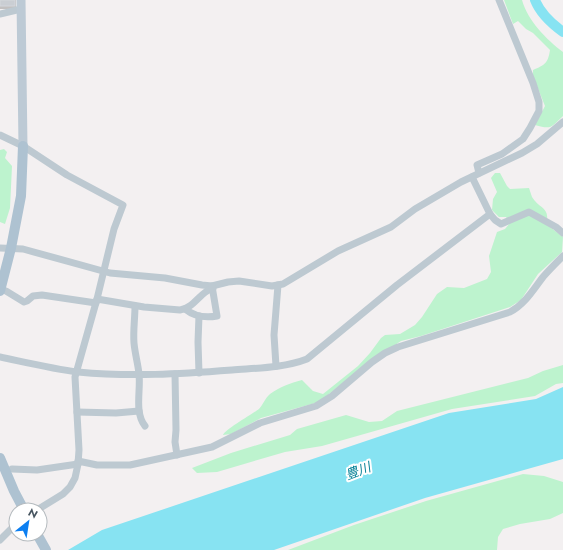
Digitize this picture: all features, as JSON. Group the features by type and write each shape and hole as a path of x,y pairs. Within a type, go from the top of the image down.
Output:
{"main road":[{"path":"0,290 20,196 23,146"},
{"path":"0,458 20,502"}],"street":[{"path":"499,0 533,83 539,102 539,111 522,139 502,154 477,165 475,175 490,214 501,224 529,212 563,232"},
{"path":"0,14 21,4 23,146"},
{"path":"185,309 212,287 228,282 272,286 283,284 338,251 391,227 415,209 475,175 527,150 537,144 563,122"},
{"path":"0,135 23,146 67,175 123,205 114,229 76,372 75,388 79,450 78,462 73,482 63,494 48,503"},
{"path":"0,357 76,372 140,375 199,373 296,363 307,359 396,285 490,214"},
{"path":"0,248 23,249 103,271 165,278 212,287"},
{"path":"12,469 36,470 78,462 97,465 130,465 212,447 260,424 316,406 332,396 372,362 385,353 398,347 510,312 522,304 563,256"},
{"path":"276,366 274,329 278,285"},
{"path":"0,290 6,291 24,302 27,302 32,296 42,295 170,310 185,309 198,316 206,318 217,316 212,287"},
{"path":"135,306 134,342 140,375 139,411 145,426"},
{"path":"198,316 199,373"},
{"path":"175,374 176,455"},
{"path":"76,412 116,413 139,411"},
{"path":"0,540 8,532"}],"green space":[{"path":"504,0 522,0 525,8 538,29 563,52 563,116 551,126 545,127 535,125 545,106 533,76 533,70 545,63 550,50 518,21 513,24"},
{"path":"4,149 7,152 5,158 12,166 10,208 5,224 0,222 0,150"},
{"path":"495,173 500,173 510,189 529,188 532,197 546,211 546,224 563,237 562,252 538,274 521,300 510,307 401,341 365,365 319,402 261,418 231,434 223,435 225,432 259,409 270,394 293,382 302,380 313,391 323,394 358,366 385,335 400,334 415,325 437,294 447,287 464,288 487,279 491,272 489,256 497,232 505,229 510,223 506,217 499,217 492,210 493,199 497,192 491,178"},
{"path":"563,365 563,383 556,384 535,396 452,409 322,446 285,452 217,472 197,473 192,468 231,453 290,435 297,429 346,415 369,422 382,421 397,411 528,378 543,371"},
{"path":"523,474 544,476 563,482 563,513 550,519 520,524 503,529 498,537 497,550 288,550 354,525 426,501"}],"water":[{"name":"豊川","path":"563,387 563,459 425,498 274,550 68,550 102,530 449,413 536,399"}],"building":[{"path":"0,0 15,0 15,6 0,6"}],"waterway":[{"path":"535,0 547,18 563,32"}]}
